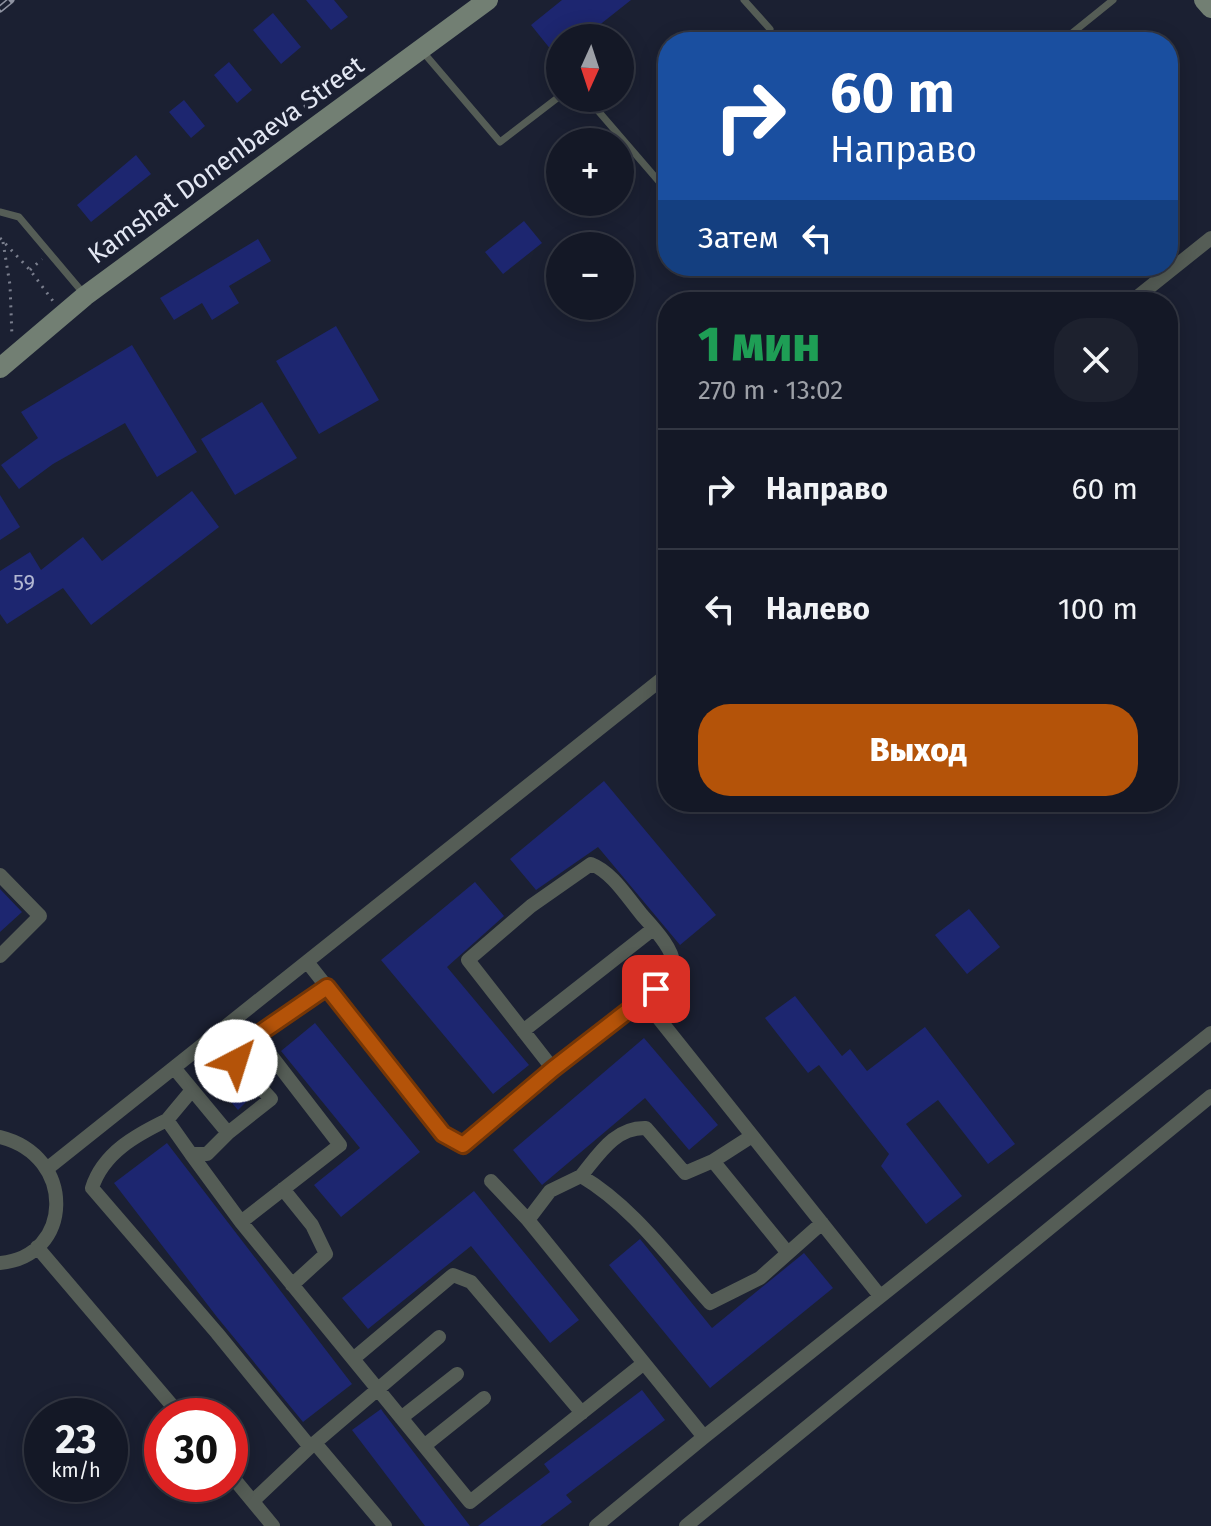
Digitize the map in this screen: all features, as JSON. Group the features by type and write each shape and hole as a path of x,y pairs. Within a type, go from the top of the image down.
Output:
{"street":[{"name":"Kamshat Donenbaeva Street","path":"0,368 85,296 488,0"},
{"path":"1204,0 1211,8"},
{"path":"1178,264 1211,238"},
{"path":"1144,292 1164,276"},
{"path":"48,1168 658,682"},
{"path":"308,963 443,1134 463,1145 553,1069 644,1000 667,978 673,966 673,956 603,868 591,864 531,906 468,960 553,1069"},
{"path":"0,875 40,916 0,956"},
{"path":"523,1031 653,929"},
{"path":"271,1099 236,1061 238,1048 327,987"},
{"path":"644,1000 880,1296"},
{"path":"596,1526 1211,1033"},
{"path":"241,1222 340,1145 256,1036"},
{"path":"175,1069 228,1133"},
{"path":"191,1154 207,1154 291,1082"},
{"path":"192,1090 167,1120 131,1137 97,1172 92,1188 385,1526"},
{"path":"686,1526 1211,1096"},
{"path":"167,1120 241,1222 470,1502 644,1363"},
{"path":"528,1220 550,1191 581,1176 607,1144 629,1128 646,1128 685,1173 713,1161 752,1136"},
{"path":"0,1137 35,1152 48,1168 57,1200 55,1218 37,1247 23,1257 0,1263"},
{"path":"713,1161 787,1252"},
{"path":"581,1176 600,1187 646,1231 710,1303 760,1278 822,1223"},
{"path":"491,1181 528,1220 704,1437"},
{"path":"283,1189 312,1225 326,1254 292,1285"},
{"path":"37,1247 166,1398"},
{"path":"353,1359 453,1275 471,1282 582,1413"},
{"path":"253,1501 312,1445 439,1337"},
{"path":"401,1418 457,1374"},
{"path":"424,1446 484,1398"},
{"path":"248,1495 273,1526"}],"lane":[{"path":"744,0 770,29"},
{"path":"1073,32 1113,0"},
{"path":"421,50 500,142 546,107"},
{"path":"599,112 658,180"},
{"path":"0,212 19,217 85,296"}],"path":[{"path":"148,227 347,74 361,94"},
{"path":"2,240 54,300 44,310"},
{"path":"2,240 10,285 12,341 23,331"}],"building":[{"path":"306,0 334,0 348,17 331,30"},
{"path":"562,0 631,0 601,24 546,24 546,44 531,25"},
{"path":"273,13 301,47 281,64 253,30"},
{"path":"229,62 252,90 237,103 214,75"},
{"path":"184,100 205,126 191,138 169,112"},
{"path":"136,155 151,174 91,222 77,205"},
{"path":"524,221 542,243 503,274 485,252"},
{"path":"258,239 271,261 229,286 239,303 212,320 202,303 174,320 160,298"},
{"path":"336,326 379,400 319,434 276,361"},
{"path":"132,345 197,452 157,477 125,423 53,464 19,489 1,465 38,438 21,412"},
{"path":"262,402 297,458 235,495 201,439"},
{"path":"192,491 219,527 91,625 63,588 7,624 0,614 0,571 30,552 41,570 83,537 102,561"},
{"path":"0,495 20,527 0,540"},
{"path":"604,781 716,915 680,945 598,847 536,890 510,859"},
{"path":"475,882 504,916 447,967 529,1065 493,1094 381,960"},
{"path":"0,889 22,912 0,932"},
{"path":"969,909 1000,947 967,974 935,935"},
{"path":"795,996 842,1056 850,1049 867,1071 925,1027 1015,1144 988,1164 938,1100 906,1124 962,1196 926,1224 881,1166 889,1154 819,1065 808,1073 765,1018"},
{"path":"315,1023 420,1152 341,1217 314,1185 360,1148 281,1051"},
{"path":"644,1038 718,1125 689,1150 645,1098 542,1185 513,1150"},
{"path":"229,1078 248,1100 238,1110 218,1087"},
{"path":"167,1143 352,1384 303,1422 114,1183"},
{"path":"474,1191 579,1320 550,1343 471,1246 368,1329 342,1298"},
{"path":"640,1239 712,1328 804,1253 833,1288 710,1388 609,1265"},
{"path":"642,1390 665,1420 566,1495 572,1502 540,1526 478,1526 550,1472 544,1464"},
{"path":"381,1409 470,1526 425,1526 352,1430"}],"railway":[{"path":"0,9 11,0"}],"route":[{"path":"236,1061 238,1048 327,987 443,1134 463,1145 553,1069 656,989"}]}
